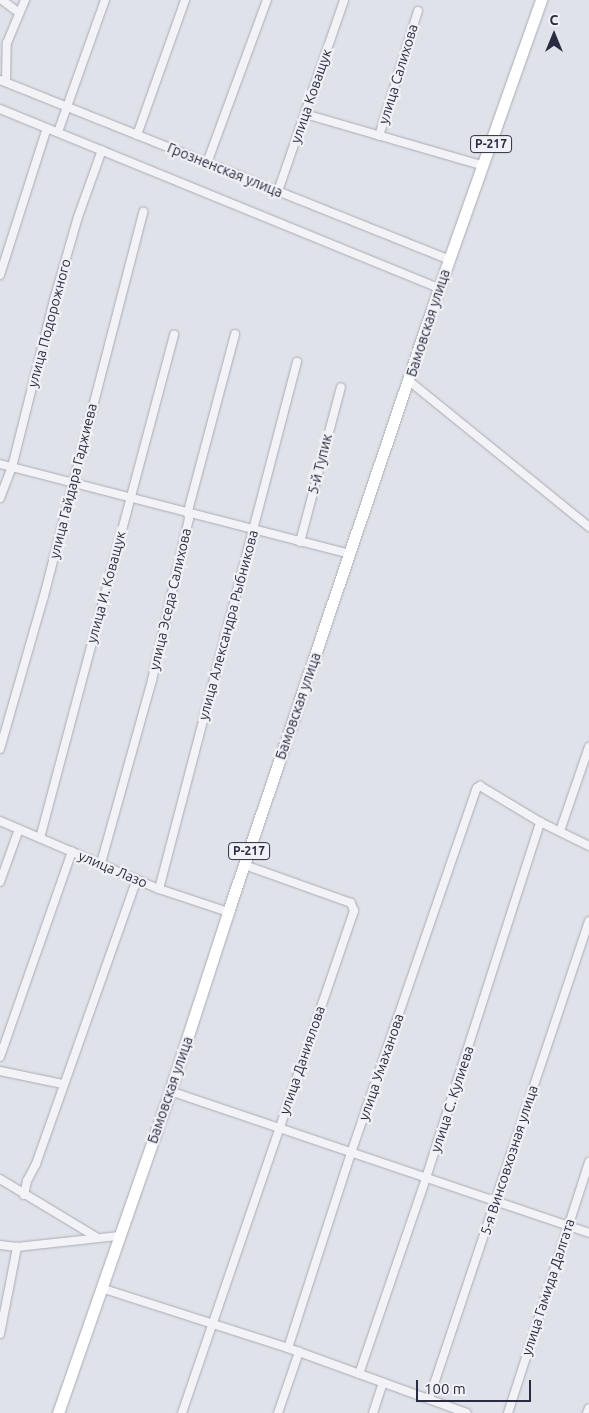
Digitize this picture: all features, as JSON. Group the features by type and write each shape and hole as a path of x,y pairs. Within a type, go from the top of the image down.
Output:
{"highway":[{"name":"Бамовская улица","path":"58,1413 170,1091 228,912 439,288 484,166 541,0"}],"street":[{"path":"2,0 19,13"},
{"path":"3,81 7,43 25,0"},
{"path":"58,132 105,0"},
{"path":"137,134 185,0"},
{"path":"207,163 267,0"},
{"name":"улица Коващук","path":"278,191 344,0"},
{"name":"улица Салихова","path":"379,136 418,11"},
{"name":"Грозненская улица","path":"3,81 449,260"},
{"name":"Грозненская улица","path":"0,109 439,288"},
{"path":"312,116 484,166"},
{"path":"0,275 47,128"},
{"name":"улица Подорожного","path":"0,498 12,467 54,300 78,217 102,150"},
{"name":"улица Гайдара Гаджиева","path":"0,749 44,596 143,212"},
{"name":"улица Эседа Салихова","path":"101,863 152,680 189,519 188,510 235,334"},
{"name":"улица И. Коващук","path":"40,838 174,336"},
{"name":"улица Александра Рыбникова","path":"160,889 297,362"},
{"path":"409,380 589,527"},
{"name":"5-й Тупик","path":"300,542 342,387"},
{"path":"0,464 188,510 300,542 350,554"},
{"path":"560,830 589,747"},
{"name":"улица Умаханова","path":"288,1348 352,1152 477,788 480,786 540,822"},
{"name":"улица Лазо","path":"0,821 160,889 228,912"},
{"path":"540,822 560,830 589,846"},
{"name":"улица С. Кулиева","path":"359,1374 426,1178 540,822"},
{"path":"0,882 19,829"},
{"path":"0,1057 72,851"},
{"name":"улица Даниялова","path":"182,1413 278,1128 354,911 351,902 245,865"},
{"path":"24,1195 27,1182 36,1164 137,879"},
{"name":"5-я Винсовхозная улица","path":"429,1399 589,921"},
{"path":"0,1071 63,1084"},
{"path":"170,1091 589,1233"},
{"name":"улица Гамида Далгата","path":"508,1413 589,1162"},
{"path":"0,1179 96,1237"},
{"path":"0,1245 18,1247 96,1237 120,1236"},
{"path":"0,1334 18,1247"},
{"path":"101,1288 300,1352 465,1413"},
{"path":"278,1413 300,1352"},
{"path":"372,1413 383,1383"},
{"path":"587,1413 589,1408"}]}
